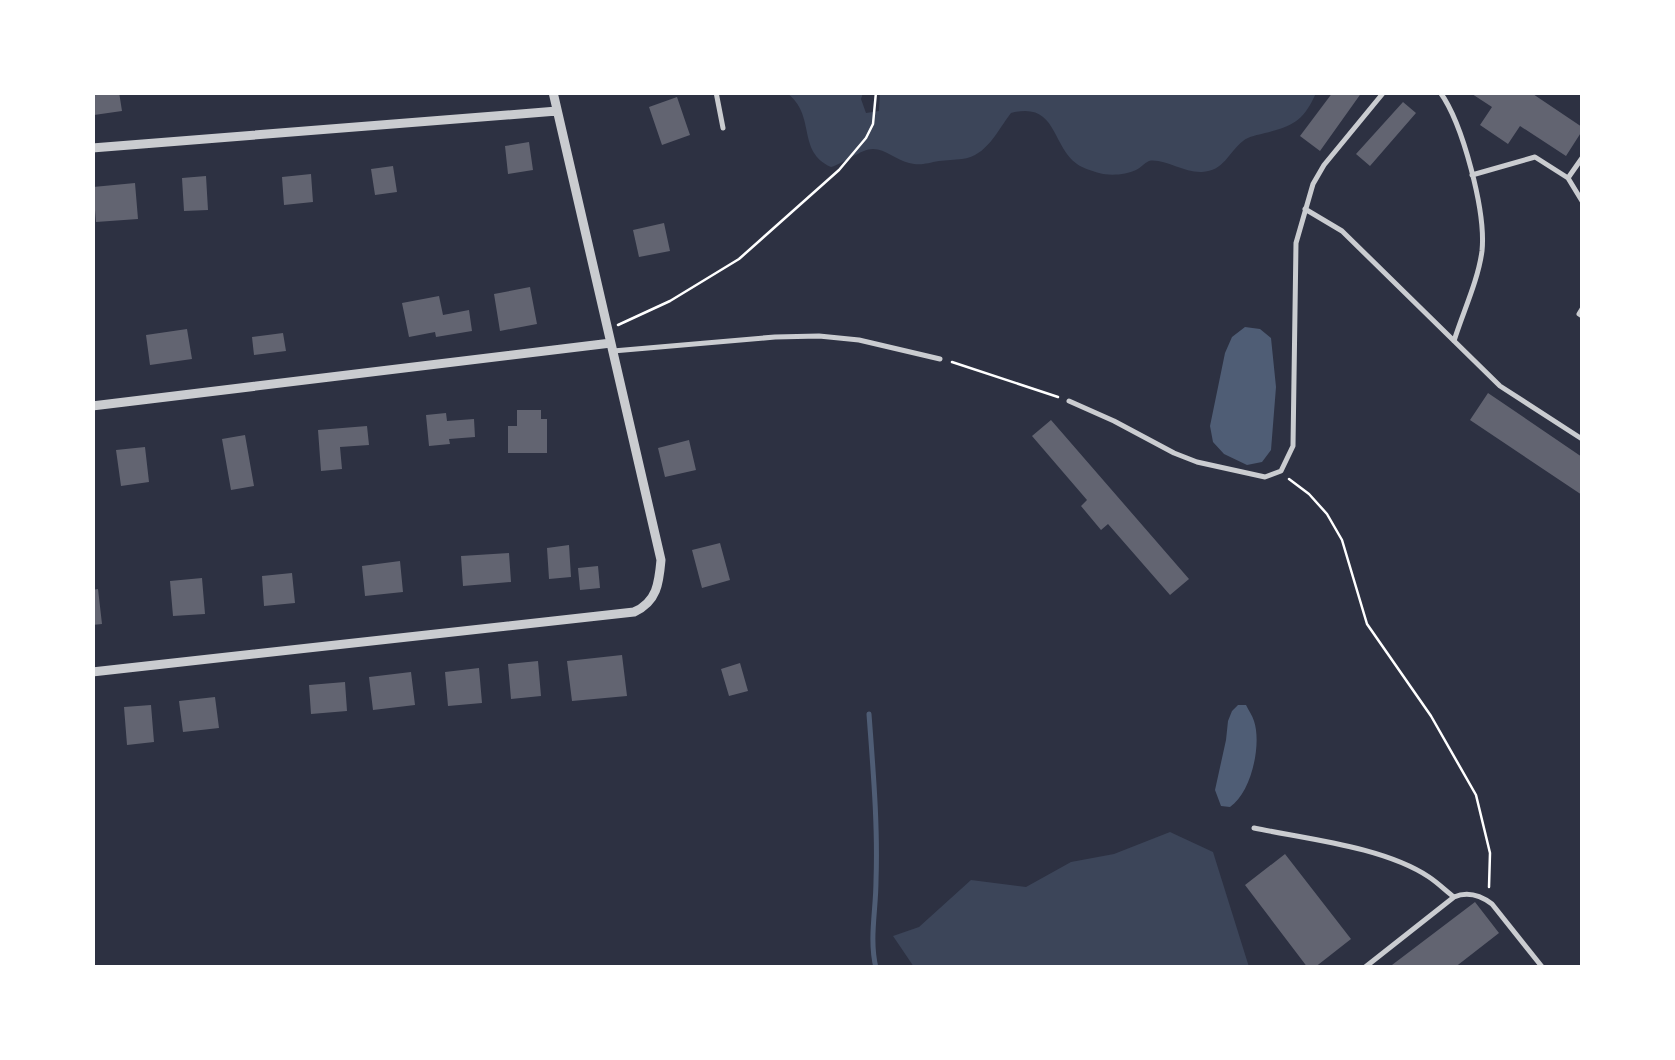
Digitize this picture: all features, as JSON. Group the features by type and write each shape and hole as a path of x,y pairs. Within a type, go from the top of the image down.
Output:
{"street":[{"path":"92,672 634,612 645,607 655,595 662,560 553,92"},
{"path":"92,148 556,110"},
{"path":"92,406 612,347"}],"lane":[{"path":"716,92 723,128"},
{"path":"1069,401 1197,462 1264,477 1281,472 1293,446 1296,243 1305,209 1312,184 1324,165 1384,92"},
{"path":"1440,92 1455,118 1482,227 1482,248 1454,341"},
{"path":"1472,175 1534,157 1568,178 1582,200"},
{"path":"1568,178 1582,158"},
{"path":"1305,209 1342,232 1500,386 1582,439"},
{"path":"612,347 819,336 859,340 940,359"},
{"path":"1254,828 1398,862 1429,877 1454,897"},
{"path":"1364,968 1462,893 1492,904 1543,968"}],"path":[{"path":"608,330 670,301 739,259 839,170 866,138 873,124 876,92"},
{"path":"940,359 1069,401"},
{"path":"1281,472 1328,514 1342,540 1367,624 1431,716 1476,796 1487,831 1492,904"}],"shaded area":[{"path":"880,92 1316,93 1297,120 1284,128 1245,139 1225,161 1209,171 1195,172 1149,161 1132,172 1112,175 1077,164 1045,119 1026,111 1011,113 991,142 971,157 917,164 873,149 831,167 814,152 802,112 787,93 863,93 866,113 879,111"},
{"path":"1245,327 1260,329 1271,338 1276,387 1271,450 1262,462 1247,465 1224,454 1213,442 1210,426 1225,353 1232,337"},
{"path":"1238,705 1246,705 1254,721 1255,755 1244,791 1230,807 1221,806 1215,790 1228,721"},
{"path":"1170,832 1213,852 1249,967 914,967 893,936 919,927 971,880 1026,887 1071,862 1114,854"}],"building":[{"path":"92,92 119,92 122,111 94,115"},
{"path":"1333,92 1362,92 1320,151 1300,136"},
{"path":"1469,92 1530,92 1582,127 1582,131 1566,156 1520,126 1508,144 1480,125 1492,107"},
{"path":"677,97 690,135 662,145 649,107"},
{"path":"1403,102 1416,113 1370,166 1356,154"},
{"path":"529,142 533,170 508,174 505,146"},
{"path":"393,166 397,192 375,195 371,169"},
{"path":"311,174 313,202 284,205 282,177"},
{"path":"206,176 208,210 184,211 182,178"},
{"path":"135,183 138,219 96,222 93,187"},
{"path":"664,223 670,251 639,257 633,230"},
{"path":"530,287 537,324 500,331 494,294"},
{"path":"439,296 443,315 469,310 472,331 409,337 402,303"},
{"path":"187,329 192,359 150,365 146,335"},
{"path":"283,333 286,351 254,355 252,337"},
{"path":"1488,393 1582,457 1582,495 1470,420"},
{"path":"517,410 541,410 541,419 547,419 547,453 508,453 508,426 517,426"},
{"path":"446,413 447,421 474,419 475,437 449,439 450,444 429,446 426,415"},
{"path":"1051,420 1189,579 1170,595 1108,524 1101,530 1081,506 1087,500 1032,436"},
{"path":"367,426 369,445 340,447 342,469 321,471 318,430"},
{"path":"245,435 254,486 231,490 222,439"},
{"path":"689,440 696,470 665,477 658,448"},
{"path":"145,447 149,482 121,486 116,450"},
{"path":"720,543 730,580 702,588 692,550"},
{"path":"569,545 571,577 549,579 547,548"},
{"path":"509,553 511,582 463,586 461,556"},
{"path":"400,561 403,592 365,596 362,566"},
{"path":"598,566 600,588 580,590 578,568"},
{"path":"292,573 295,603 264,606 262,576"},
{"path":"202,578 205,614 173,616 170,581"},
{"path":"98,589 102,624 92,625 92,590"},
{"path":"622,655 627,696 572,701 567,661"},
{"path":"538,661 541,696 511,699 508,664"},
{"path":"740,663 748,691 729,696 721,669"},
{"path":"479,668 482,703 448,706 445,672"},
{"path":"411,672 415,705 373,710 369,677"},
{"path":"345,682 347,711 311,714 309,685"},
{"path":"215,697 219,728 183,732 179,701"},
{"path":"151,705 154,742 127,745 124,707"},
{"path":"1285,854 1351,939 1314,968 1308,968 1245,885"},
{"path":"1475,902 1499,933 1454,968 1388,968"}],"waterway":[{"path":"869,714 875,797 876,968"}]}
